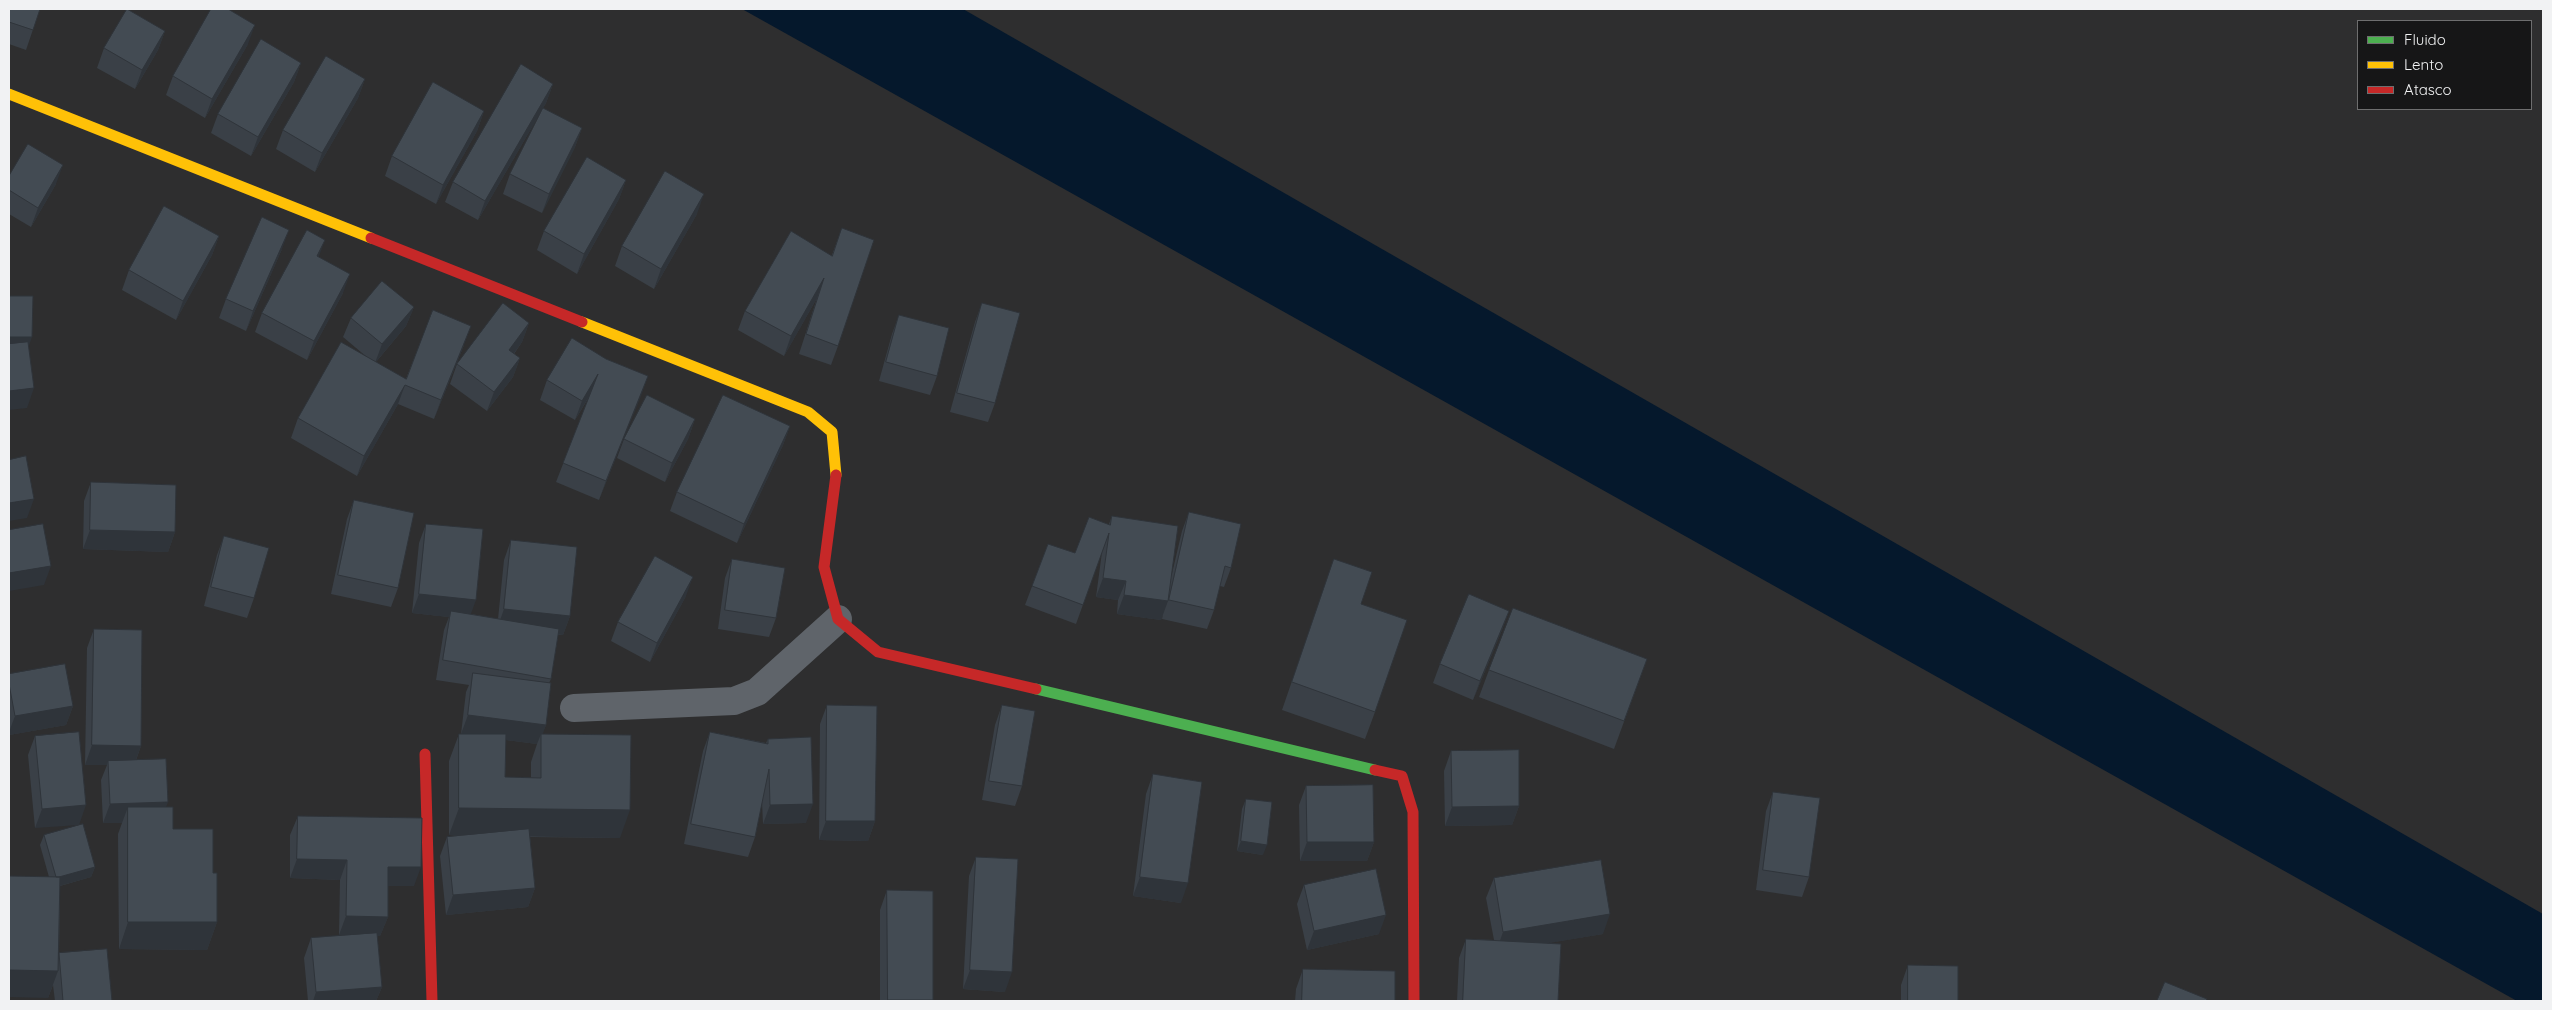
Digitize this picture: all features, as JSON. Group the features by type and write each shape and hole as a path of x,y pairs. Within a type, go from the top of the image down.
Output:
{"street":[{"path":"9,94 808,412 832,432 837,469 824,567 838,619 878,652 1402,776 1413,812 1414,1001"},
{"path":"574,708 734,701 757,692 838,619"},
{"path":"425,754 432,1001"}],"water":[{"path":"742,9 963,9 2543,914 2543,1001 2517,1001"}],"building":[{"path":"9,9 40,9 33,30 9,22"},
{"path":"127,9 165,31 142,70 104,48"},
{"path":"211,9 228,9 255,25 212,99 173,76"},
{"path":"261,39 301,63 258,137 218,114"},
{"path":"326,56 365,79 322,153 283,130"},
{"path":"521,64 553,84 485,201 453,182"},
{"path":"433,82 484,111 443,185 392,156"},
{"path":"543,108 582,128 549,194 510,174"},
{"path":"28,144 63,165 38,208 9,190 9,176"},
{"path":"587,157 626,180 584,254 544,231"},
{"path":"665,171 704,194 661,269 622,246"},
{"path":"164,206 219,236 183,301 129,270"},
{"path":"262,217 289,230 253,311 226,299"},
{"path":"842,228 874,240 838,346 806,334 824,278 791,336 745,311 791,231 832,256"},
{"path":"307,230 325,240 317,256 350,274 314,341 262,313"},
{"path":"382,281 414,307 382,344 351,318"},
{"path":"9,296 33,296 32,337 9,337"},
{"path":"503,303 529,323 509,350 520,358 494,392 457,364"},
{"path":"982,303 1020,313 995,403 957,393"},
{"path":"433,310 471,326 441,400 405,385 364,456 298,418 341,342 406,379"},
{"path":"899,315 949,328 937,376 886,362"},
{"path":"572,338 606,359 648,376 606,481 563,463 598,374 582,401 547,380"},
{"path":"28,342 34,388 9,391 9,344"},
{"path":"647,395 695,419 672,463 624,439"},
{"path":"723,395 790,426 744,524 677,492"},
{"path":"26,456 34,499 9,503 9,460"},
{"path":"91,482 176,485 175,532 90,530"},
{"path":"354,500 414,513 398,588 338,575"},
{"path":"1189,512 1241,524 1231,568 1225,566 1214,610 1169,600"},
{"path":"1112,516 1178,526 1168,601 1124,595 1126,581 1103,578 1109,533 1083,605 1032,586 1048,544 1075,553 1089,517 1110,525"},
{"path":"43,524 51,566 9,573 9,530"},
{"path":"426,524 483,529 476,600 419,594"},
{"path":"224,536 269,548 254,598 211,587"},
{"path":"511,540 577,547 570,616 504,609"},
{"path":"655,556 693,577 657,643 618,622"},
{"path":"732,559 785,568 776,618 725,610"},
{"path":"1334,559 1372,572 1361,604 1407,620 1375,712 1292,682"},
{"path":"1469,594 1509,611 1480,681 1440,664"},
{"path":"1513,608 1647,659 1624,721 1489,670"},
{"path":"451,611 559,629 551,679 443,660"},
{"path":"94,629 142,630 141,746 92,745"},
{"path":"65,664 73,706 15,716 9,674"},
{"path":"473,673 551,683 546,725 468,715"},
{"path":"827,705 877,706 875,821 826,821"},
{"path":"1002,705 1035,711 1022,786 989,781"},
{"path":"79,732 86,805 42,809 35,736"},
{"path":"710,732 768,744 768,739 811,737 813,804 770,805 769,769 755,837 691,824"},
{"path":"459,734 506,734 505,777 541,778 541,734 631,735 630,810 459,808"},
{"path":"1519,750 1519,806 1452,807 1451,751"},
{"path":"166,759 168,802 110,804 108,761"},
{"path":"1153,774 1202,782 1188,883 1140,877"},
{"path":"1373,785 1374,842 1307,842 1306,786"},
{"path":"1773,792 1820,798 1809,877 1763,870"},
{"path":"1246,799 1272,802 1267,845 1241,841"},
{"path":"128,807 173,807 173,829 213,829 213,873 217,873 217,922 128,922"},
{"path":"298,816 422,818 421,867 388,867 388,917 346,916 347,860 297,859"},
{"path":"83,824 95,867 56,877 44,835"},
{"path":"529,829 535,888 453,895 447,837"},
{"path":"976,857 1018,859 1012,972 970,970"},
{"path":"1601,860 1610,914 1503,932 1494,878"},
{"path":"1376,869 1386,915 1314,931 1304,885"},
{"path":"9,876 60,877 58,971 9,970"},
{"path":"887,890 933,891 933,1000 888,1000"},
{"path":"377,933 382,987 316,992 311,938"},
{"path":"1466,939 1561,944 1558,1001 1463,1001"},
{"path":"107,949 112,1001 63,1001 59,953"},
{"path":"1908,965 1958,966 1958,1001 1908,1001"},
{"path":"1303,969 1395,971 1395,1001 1302,1001"},
{"path":"2165,982 2207,999 2206,1001 2157,1001"}],"traffic: fast":[{"path":"1036,689 1375,770"}],"traffic: slow":[{"path":"9,94 371,238"},
{"path":"582,322 808,412 832,432 836,475"}],"traffic: jam":[{"path":"371,238 582,322"},
{"path":"836,475 824,567 838,619 878,652 1036,689"},
{"path":"425,754 432,1001"},
{"path":"1375,770 1402,776 1413,812 1414,1001"}]}
